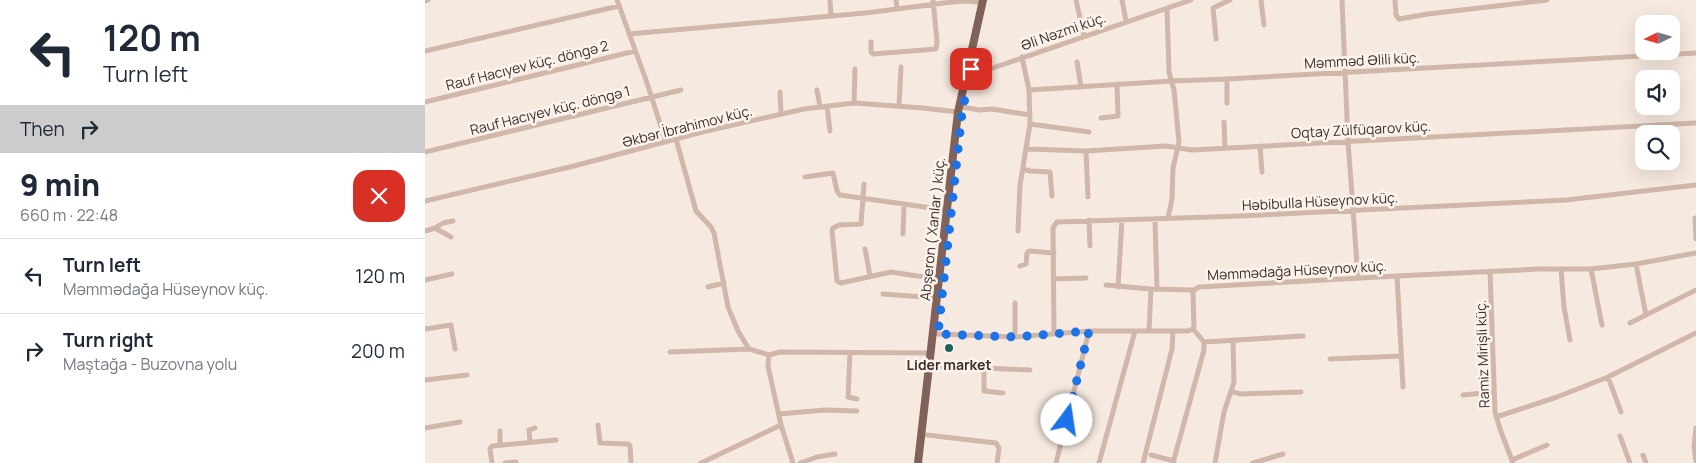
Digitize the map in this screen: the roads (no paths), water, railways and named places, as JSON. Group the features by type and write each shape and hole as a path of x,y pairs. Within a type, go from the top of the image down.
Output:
{"main road":[{"path":"924,463 960,110 985,1"},
{"name":"Abşeron ( Xanlar ) küç.","path":"918,463 932,353 946,210 960,110"}],"street":[{"path":"617,0 666,142"},
{"path":"830,0 831,16"},
{"path":"896,0 897,9"},
{"path":"1076,0 1084,36"},
{"path":"1122,0 1127,21"},
{"path":"1168,218 1172,198 1173,168 1179,147 1175,90 1169,72 1169,0"},
{"name":"Əli Nəzmi küç.","path":"969,69 987,70 1191,0"},
{"path":"1216,39 1213,8 1230,0"},
{"path":"1261,0 1264,25"},
{"path":"1342,0 1348,141 1359,278"},
{"path":"1395,0 1396,15 1399,19 1404,19 1427,14 1547,0"},
{"path":"629,34 831,16 897,9 933,2 985,1"},
{"path":"871,42 871,52 873,54 936,49 933,2"},
{"path":"425,51 619,6"},
{"name":"Rauf Hacıyev küç. döngə 2","path":"425,102 635,51"},
{"name":"Məmməd Əlili küç.","path":"1029,90 1696,53"},
{"path":"1018,231 1020,186 1031,115 1029,90 1022,57"},
{"path":"1077,62 1081,87"},
{"path":"899,106 901,67"},
{"path":"854,103 855,70"},
{"path":"1227,79 1227,103"},
{"path":"1101,118 1118,116 1117,84"},
{"name":"Rauf Hacıyev küç. döngə 1","path":"425,152 681,90"},
{"path":"817,90 820,106"},
{"path":"780,92 781,114"},
{"name":"Əkbər İbrahimov küç.","path":"425,201 573,166 675,139 820,106 854,103 960,110 992,109 1031,115"},
{"path":"827,106 829,131"},
{"path":"1224,122 1225,148"},
{"name":"Oqtay Zülfüqarov küç.","path":"1027,149 1086,151 1166,146 1192,150 1696,123"},
{"path":"1030,124 1089,132"},
{"path":"675,139 696,211 714,232 731,315 749,349"},
{"path":"1260,146 1262,172"},
{"path":"1086,151 1088,197"},
{"path":"1023,169 1050,172 1052,196"},
{"path":"805,177 833,173 838,193 946,210"},
{"path":"864,184 861,224 839,225 833,228 832,231 837,281 841,283 896,272 917,276 939,277"},
{"name":"Həbibulla Hüseynov küç.","path":"1054,333 1053,228 1055,223 1566,200 1696,185"},
{"path":"903,234 904,204"},
{"path":"1695,218 1696,239"},
{"path":"1149,331 1154,289 1155,219"},
{"path":"425,231 453,220"},
{"path":"1089,220 1090,246"},
{"path":"1118,287 1122,220"},
{"path":"435,228 451,237"},
{"path":"865,249 870,276"},
{"path":"1020,266 1026,264 1027,253 1029,252 1054,253"},
{"name":"Məmmədağa Hüseynov küç.","path":"1193,329 1194,290 1203,287 1397,276 1591,269 1636,264 1696,253"},
{"path":"1636,264 1646,315"},
{"path":"1561,269 1564,307 1570,340"},
{"path":"1591,269 1602,325"},
{"name":"Ramiz Mirişli küç.","path":"1490,272 1496,417 1512,461"},
{"path":"425,280 452,274"},
{"path":"1397,276 1403,387"},
{"path":"1053,279 1086,278"},
{"path":"709,287 724,283"},
{"path":"1106,285 1194,290"},
{"path":"1630,323 1696,290"},
{"path":"883,294 937,298"},
{"path":"1015,303 1015,337"},
{"path":"425,329 451,325 455,349"},
{"path":"938,334 1015,337 1089,331 1173,332 1193,329 1204,342 1204,350 1173,462 1151,455"},
{"path":"1056,463 1089,331"},
{"path":"1099,463 1135,331"},
{"path":"1143,463 1172,349 1173,332"},
{"path":"1496,417 1557,397 1607,377 1696,333"},
{"path":"1204,342 1303,336"},
{"path":"1215,463 1224,412 1231,392 1234,375 1233,340"},
{"path":"670,352 749,349 769,355 780,352 932,353"},
{"path":"850,353 848,397 857,399"},
{"path":"769,355 768,366 781,425 793,463"},
{"path":"1330,359 1401,356"},
{"path":"935,366 984,366 1029,370"},
{"path":"984,366 984,391 1003,393"},
{"path":"425,380 467,375"},
{"path":"1607,377 1621,412"},
{"path":"1231,392 1240,394 1301,392"},
{"path":"1463,395 1494,392"},
{"path":"779,414 825,410 857,410"},
{"path":"425,428 460,422"},
{"path":"598,425 600,444 628,444 630,446 631,463"},
{"path":"701,463 781,425"},
{"path":"530,442 529,430 535,428"},
{"path":"1696,428 1694,446 1696,461"},
{"path":"500,431 500,445"},
{"path":"927,435 996,443 999,448 997,463"},
{"path":"1620,436 1631,463"},
{"path":"492,463 490,447 556,440"},
{"path":"1512,461 1547,445"},
{"path":"800,463 817,457 835,454"},
{"path":"1253,463 1283,454"},
{"path":"1643,455 1646,463"},
{"path":"505,463 516,462"}],"place":[{"name":"Lider market","path":"949,348"}]}
